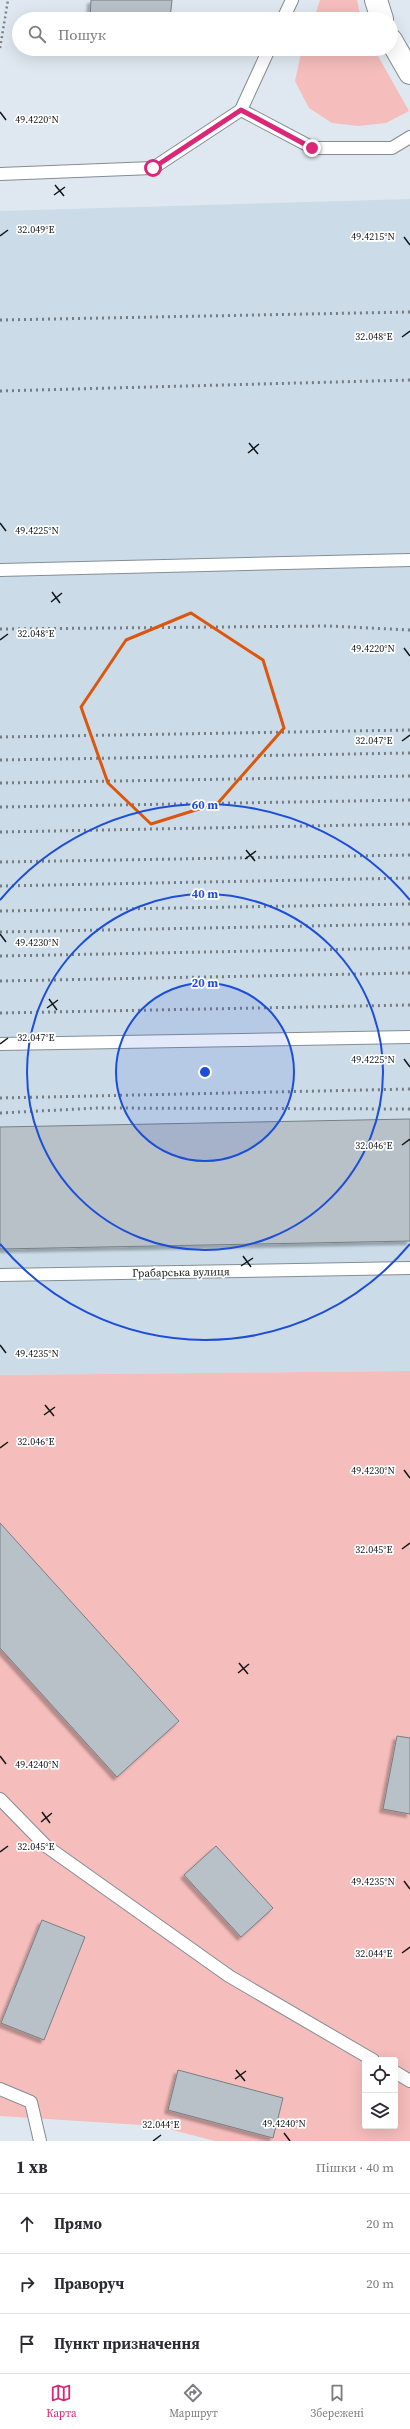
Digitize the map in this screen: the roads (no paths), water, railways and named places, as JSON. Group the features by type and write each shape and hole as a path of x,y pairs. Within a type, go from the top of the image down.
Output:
{"street":[{"path":"376,0 380,12"},
{"path":"398,52 410,73"}],"lane":[{"path":"286,12 292,0"},
{"path":"0,174 153,168 241,110 266,56"},
{"path":"241,110 312,148 392,148 410,137"},
{"path":"0,570 410,560"},
{"path":"0,1044 410,1037"},
{"name":"Грабарська вулиця","path":"0,1275 410,1268"},
{"path":"0,1799 46,1846 229,1976 368,2057"},
{"path":"398,2074 410,2081"},
{"path":"0,2089 31,2102 40,2141"}],"railway":[{"path":"0,320 410,312"},
{"path":"0,391 410,380"},
{"path":"0,629 329,626 410,630"},
{"path":"0,737 410,730"},
{"path":"0,760 410,753"},
{"path":"0,783 410,776"},
{"path":"0,807 410,800"},
{"path":"0,832 410,824"},
{"path":"0,862 410,855"},
{"path":"0,886 410,878"},
{"path":"0,911 410,904"},
{"path":"0,932 410,924"},
{"path":"0,956 410,948"},
{"path":"0,981 410,973"},
{"path":"0,1013 410,1005"},
{"path":"0,1098 410,1089"},
{"path":"0,1113 98,1108 410,1109"}]}
